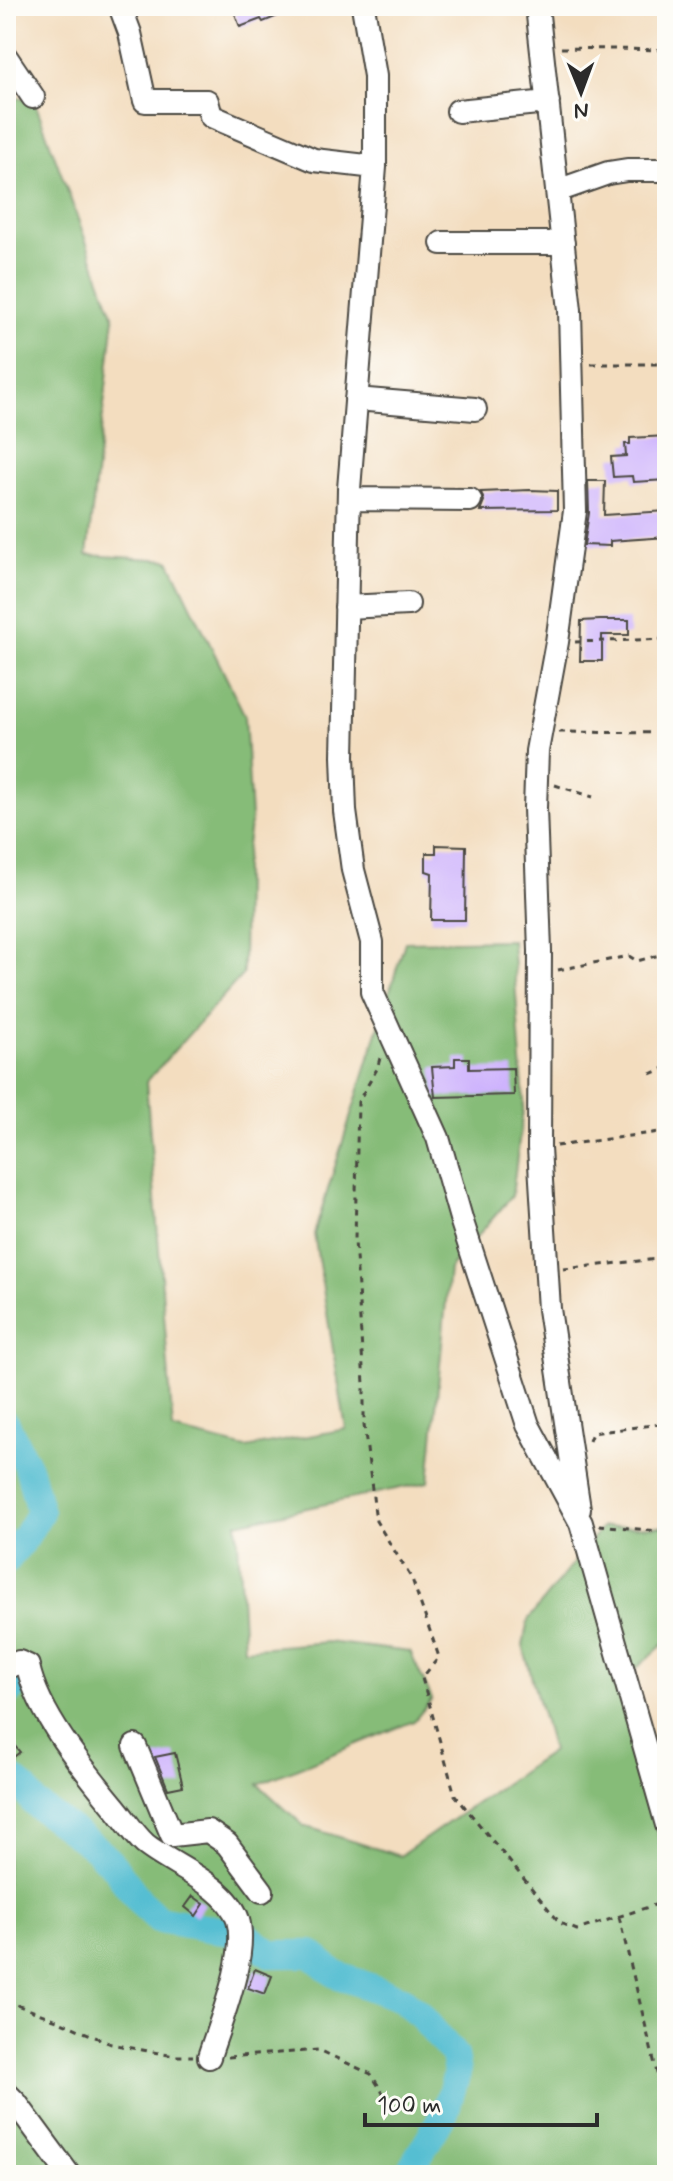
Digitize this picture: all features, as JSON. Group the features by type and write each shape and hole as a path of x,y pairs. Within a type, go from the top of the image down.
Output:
{"street":[{"path":"120,6 130,33 145,101 207,101 211,116 314,160 375,167"},
{"path":"363,6 375,76 375,167 349,499 345,811 353,870 372,942 372,992 438,1138 528,1425 581,1523 658,1755 667,1825"},
{"path":"537,9 570,310 575,511 557,642 540,732 536,779 540,973 539,1148 549,1309 581,1523"},
{"path":"6,57 33,97"},
{"path":"458,111 548,102"},
{"path":"557,191 608,173 667,170"},
{"path":"442,243 563,243"},
{"path":"356,399 475,409"},
{"path":"349,499 470,500"},
{"path":"346,607 408,604"},
{"path":"6,1668 19,1662 28,1666 32,1685 45,1712 99,1788 144,1843 236,1922"},
{"path":"135,1746 172,1835 187,1854 212,1871 225,1889 236,1922 232,1987 209,2057"},
{"path":"172,1835 208,1831 227,1844 262,1891"},
{"path":"6,2093 69,2175"}],"path":[{"path":"537,9 623,11"},
{"path":"542,48 667,50"},
{"path":"571,364 667,364"},
{"path":"557,642 667,639"},
{"path":"540,732 667,733"},
{"path":"536,779 593,797"},
{"path":"540,973 629,956 637,961 667,953"},
{"path":"389,1030 377,1069 358,1102 355,1240 364,1425 376,1521 412,1579 439,1657 422,1678 455,1795 560,1923 577,1930 667,1901"},
{"path":"651,1074 667,1067"},
{"path":"539,1148 667,1131"},
{"path":"547,1271 667,1258"},
{"path":"574,1473 592,1433 667,1423"},
{"path":"581,1523 667,1532"},
{"path":"619,1917 667,2114"}],"green space":[{"path":"33,97 114,317 87,555 169,560 245,716 251,818 244,866 243,974 146,1082 173,1430 246,1448 346,1429 314,1234 405,942 512,940 524,1102 512,1196 449,1269 429,1482 237,1523 244,1649 327,1642 410,1652 432,1699 414,1721 258,1784 304,1826 400,1856 552,1751 523,1646 528,1620 602,1527 667,1526 667,1641 622,1681 667,1872 667,2175 6,2175 6,99"}],"building":[{"path":"232,6 302,6 263,22 261,19 240,27"},
{"path":"667,436 667,480 633,482 632,476 613,477 611,457 626,456 625,444 630,444 630,438"},
{"path":"588,481 605,481 604,515 667,511 667,537 610,541 610,546 584,545 589,513"},
{"path":"557,491 557,510 480,511 484,501 481,492"},
{"path":"629,620 629,635 602,635 602,661 580,661 581,621"},
{"path":"436,845 466,846 465,920 431,920 432,873 426,871 426,853 436,853"},
{"path":"455,1058 469,1058 469,1069 513,1068 514,1095 435,1097 432,1067 455,1066"},
{"path":"6,1736 20,1752 6,1763"},
{"path":"175,1753 183,1786 168,1789 155,1757"},
{"path":"193,1896 204,1904 196,1916 185,1907"},
{"path":"255,1969 272,1976 265,1994 248,1988"}],"waterway":[{"path":"6,1424 29,1470 40,1512 6,1561"},
{"path":"6,1676 15,1684 6,1695"},
{"path":"6,1774 25,1789 34,1803 98,1850 158,1919 246,1935 271,1954 311,1954 335,1974 402,1999 420,2015 454,2055 457,2073 445,2112 407,2175"}]}
